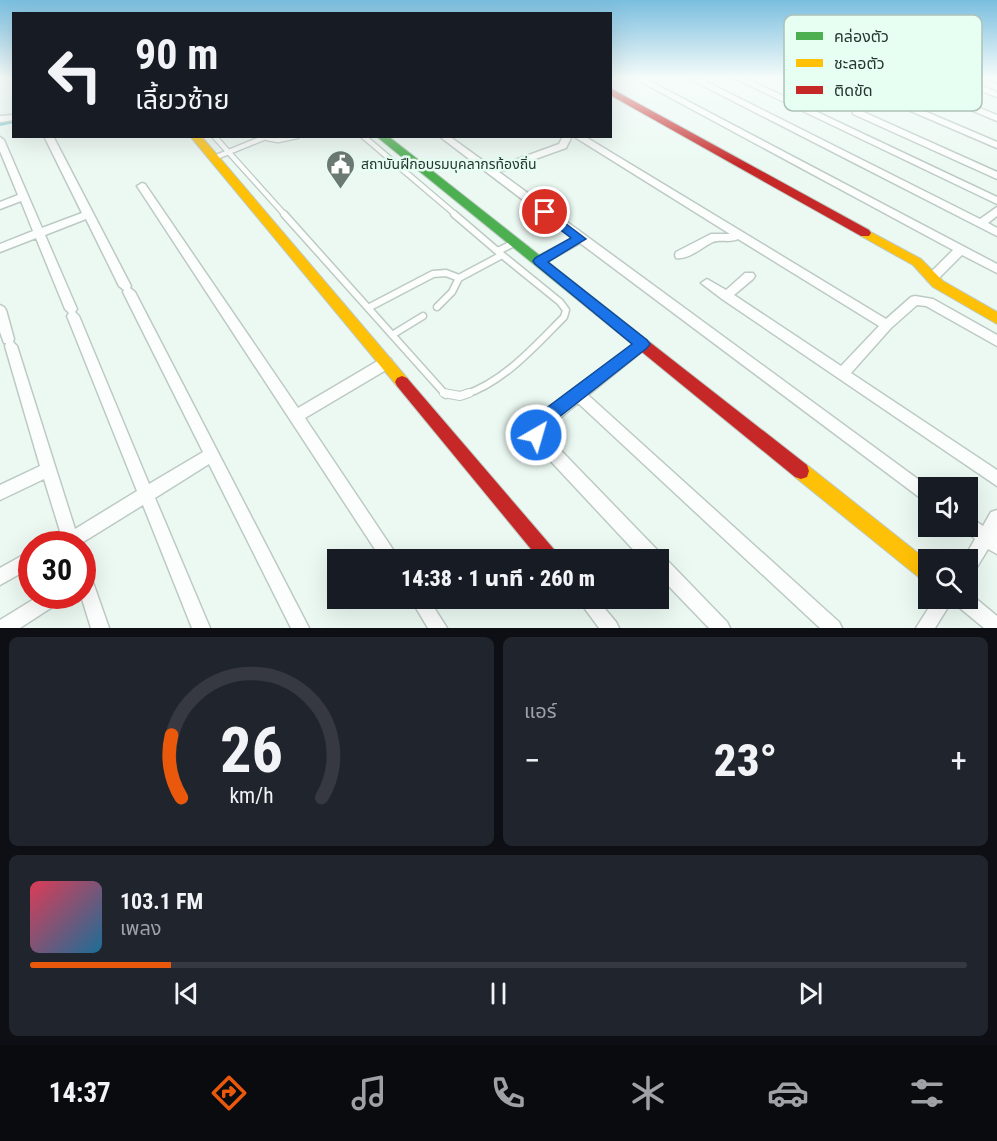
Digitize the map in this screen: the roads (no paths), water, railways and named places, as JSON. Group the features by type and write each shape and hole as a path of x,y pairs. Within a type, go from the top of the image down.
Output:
{"street":[{"path":"637,106 917,262 946,289 997,319"},
{"path":"691,106 997,269"},
{"path":"748,106 997,232"},
{"path":"808,111 997,201"},
{"path":"855,111 997,176"},
{"path":"918,111 997,145"},
{"path":"980,111 997,118"},
{"path":"49,138 300,628"},
{"path":"197,138 543,549"},
{"path":"384,138 918,564"},
{"path":"446,138 918,488"},
{"path":"491,172 563,146 567,138"},
{"path":"580,138 887,325"},
{"path":"0,140 201,628"},
{"path":"142,186 385,549"},
{"path":"0,206 24,196"},
{"path":"981,224 997,210"},
{"path":"0,248 89,214"},
{"path":"680,255 715,237 739,235"},
{"path":"539,261 580,239"},
{"path":"933,278 960,250"},
{"path":"726,296 749,276"},
{"path":"707,283 997,479"},
{"path":"842,374 911,302 921,299 997,340"},
{"path":"0,310 68,531"},
{"path":"642,344 543,420 535,429 536,435 645,549"},
{"path":"297,416 386,363"},
{"path":"578,394 832,628"},
{"path":"86,531 212,454"},
{"path":"0,494 48,469"},
{"path":"978,556 992,542 997,518"},
{"path":"978,532 992,542"},
{"path":"0,577 18,566"},
{"path":"669,574 721,628"},
{"path":"4,628 34,609"},
{"path":"94,609 100,628"},
{"path":"425,609 438,628"},
{"path":"594,609 610,628"},
{"path":"924,628 937,609"},
{"path":"975,609 997,627"}],"lane":[{"path":"216,138 446,395 455,398 474,392 524,359 564,317 566,309 366,138"},
{"path":"213,158 265,138"},
{"path":"271,138 278,140 288,138"},
{"path":"437,307 452,292 459,278 516,242"},
{"path":"368,308 433,274 446,273 459,278"},
{"path":"392,335 423,316"}],"waterway":[{"path":"0,124 12,121"}],"place":[{"name":"สถาบันฝึกอบรมบุคลากรท้องถิ่น","path":"340,190"}]}
